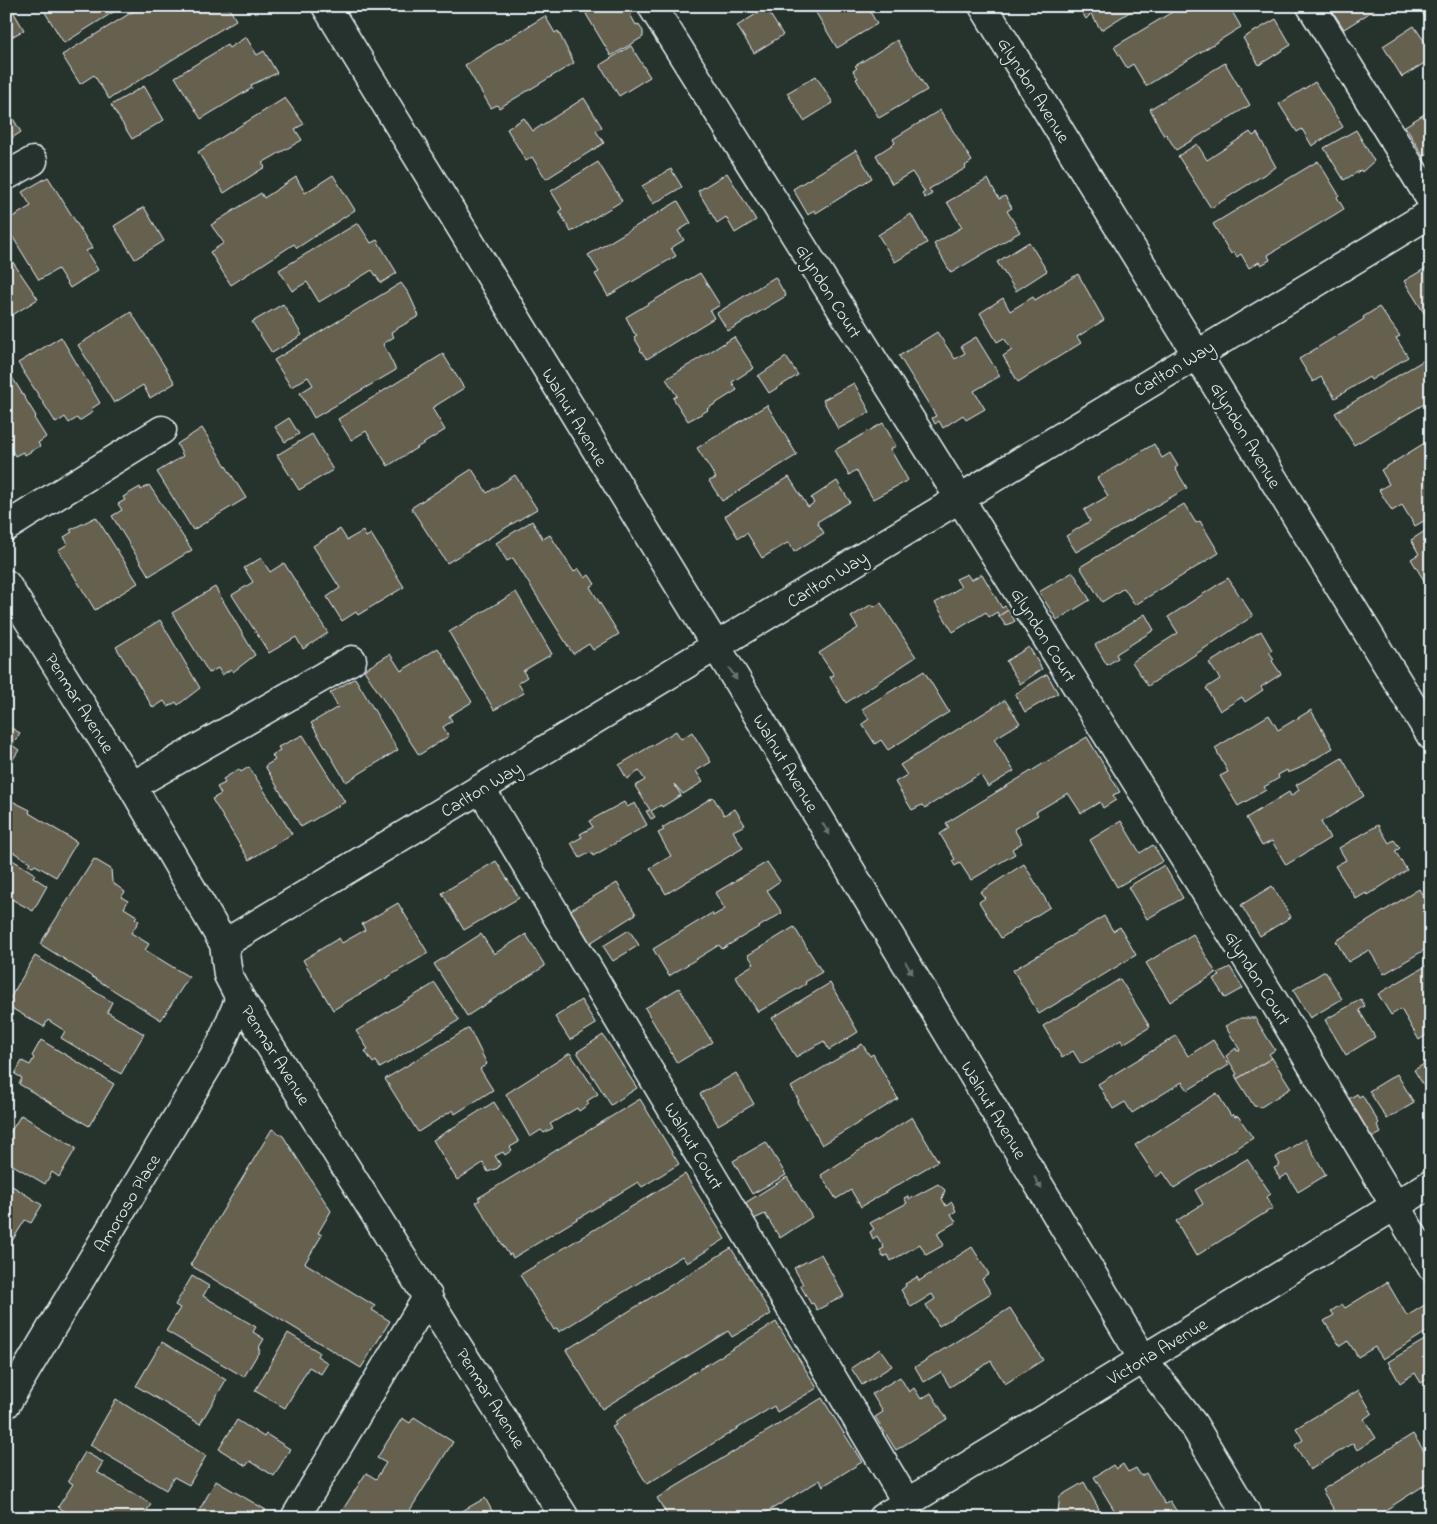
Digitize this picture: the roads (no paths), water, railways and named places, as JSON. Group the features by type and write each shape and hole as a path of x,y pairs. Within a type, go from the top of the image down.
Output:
{"street":[{"name":"Walnut Avenue","path":"326,6 716,647 1143,1359 1193,1424 1249,1518"},
{"name":"Glyndon Court","path":"652,6 1276,1005 1394,1207 1431,1266"},
{"name":"Glyndon Avenue","path":"983,6 1431,736"},
{"path":"1311,6 1431,200"},
{"path":"6,176 33,161"},
{"name":"Carlton Way","path":"224,944 1431,213"},
{"path":"6,527 162,430"},
{"name":"Penmar Avenue","path":"6,584 132,786 224,944 228,975 240,998 565,1518"},
{"path":"132,786 352,660"},
{"name":"Walnut Court","path":"481,789 907,1503"},
{"name":"Amoroso Place","path":"6,1404 221,1044 240,998"},
{"name":"Victoria Avenue","path":"882,1518 1431,1184"},
{"path":"295,1518 428,1296"}]}
